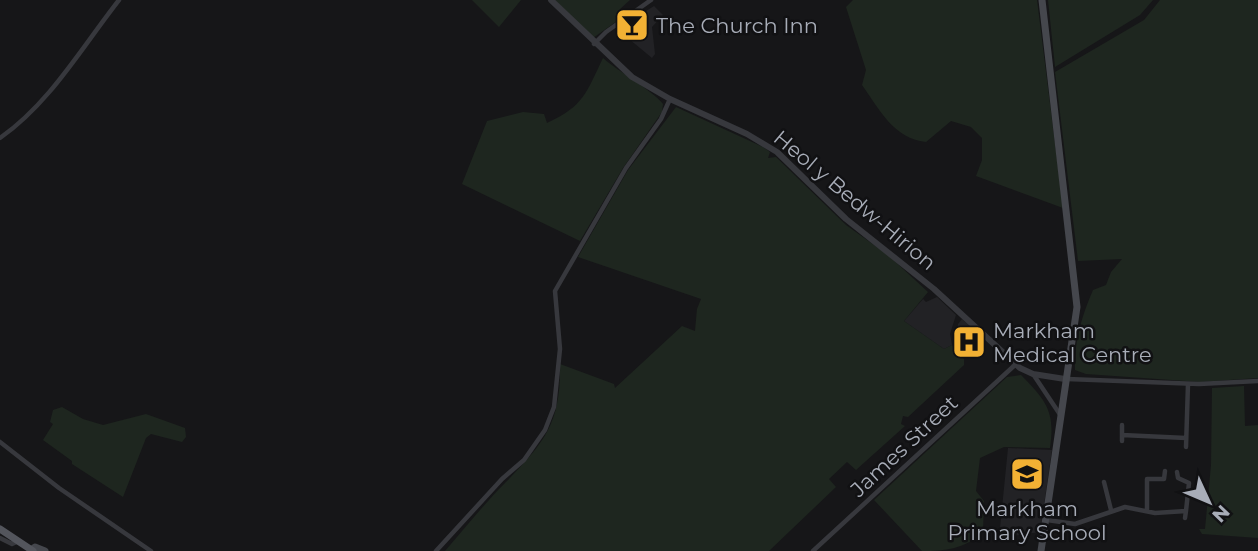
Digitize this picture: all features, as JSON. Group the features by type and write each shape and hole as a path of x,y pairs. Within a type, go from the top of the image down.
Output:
{"main road":[{"path":"1041,551 1074,328 1076,287 1042,0"},
{"path":"0,529 32,550 35,547 45,551"}],"street":[{"path":"0,138 12,130 70,68 119,0"},
{"name":"Heol y Bedw-Hirion","path":"551,0 594,44 632,77 670,99 747,134 777,152 846,219 934,289 1016,365 1033,374 1065,379"},
{"path":"594,44 606,32 651,0"},
{"path":"436,551 502,479 524,460 545,429 554,407 560,349 555,291 626,169 661,119 670,99"},
{"name":"James Street","path":"813,551 1016,365"},
{"path":"1033,374 1061,417"},
{"path":"1065,379 1188,384 1258,381"},
{"path":"1186,447 1188,384"},
{"path":"1122,425 1122,438 1186,438"},
{"path":"0,442 59,488 151,551"},
{"path":"1147,511 1147,479 1164,479 1165,471"},
{"path":"1177,472 1178,478 1189,483 1185,518"},
{"path":"1104,482 1111,510"},
{"path":"1047,520 1075,524 1111,510 1129,508 1186,511"},
{"path":"0,538 12,544 19,541"}],"shaded area":[{"path":"472,0 521,0 499,27"},
{"path":"555,0 630,0 620,9 627,14 593,38"},
{"path":"853,0 1037,0 1063,208 976,176 982,160 982,138 971,127 951,121 926,142 896,129 862,85 866,70 846,7"},
{"path":"1048,0 1153,0 1140,15 1055,67"},
{"path":"1160,0 1258,0 1258,378 1200,382 1086,374 1075,370 1079,329 1093,290 1106,285 1111,272 1122,259 1078,261 1055,72 1144,20"},
{"path":"654,6 663,15 652,27 655,54 652,58 623,34 627,31 624,25"},
{"path":"603,58 658,99 663,104 662,112 623,168 580,241 462,184 487,121 523,112 544,114 547,123 559,117 582,97"},
{"path":"676,107 763,147 770,152 768,158 776,157 846,225 888,255 928,292 904,321 944,349 952,345 964,359 964,365 908,417 903,416 901,424 905,426 856,470 847,462 829,479 836,487 769,551 445,551 531,455 548,430 557,402 560,364 614,384 615,388 682,326 695,331 701,299 578,257 628,170"},
{"path":"937,297 956,315 950,334 952,345 944,349 904,321 923,299 926,302"},
{"path":"962,319 983,338 970,352 956,340 958,324"},
{"path":"1021,375 1048,408 1050,448 1004,447 980,458 976,491 984,501 983,532 954,548 922,551 874,500 1007,377"},
{"path":"1244,386 1245,426 1258,425 1258,538 1202,534 1199,529 1205,529 1211,465 1212,388"},
{"path":"62,407 83,419 103,425 146,414 185,428 186,437 182,442 151,434 146,438 123,497 72,464 72,461 43,440 53,424 50,422 53,410"},
{"name":"Markham Primary School","path":"1008,448 1052,450 1040,532 999,538"}],"place":[{"name":"The Church Inn","path":"632,25"},
{"name":"Markham Medical Centre","path":"969,342"},
{"name":"Markham Primary School","path":"1027,474"}]}
